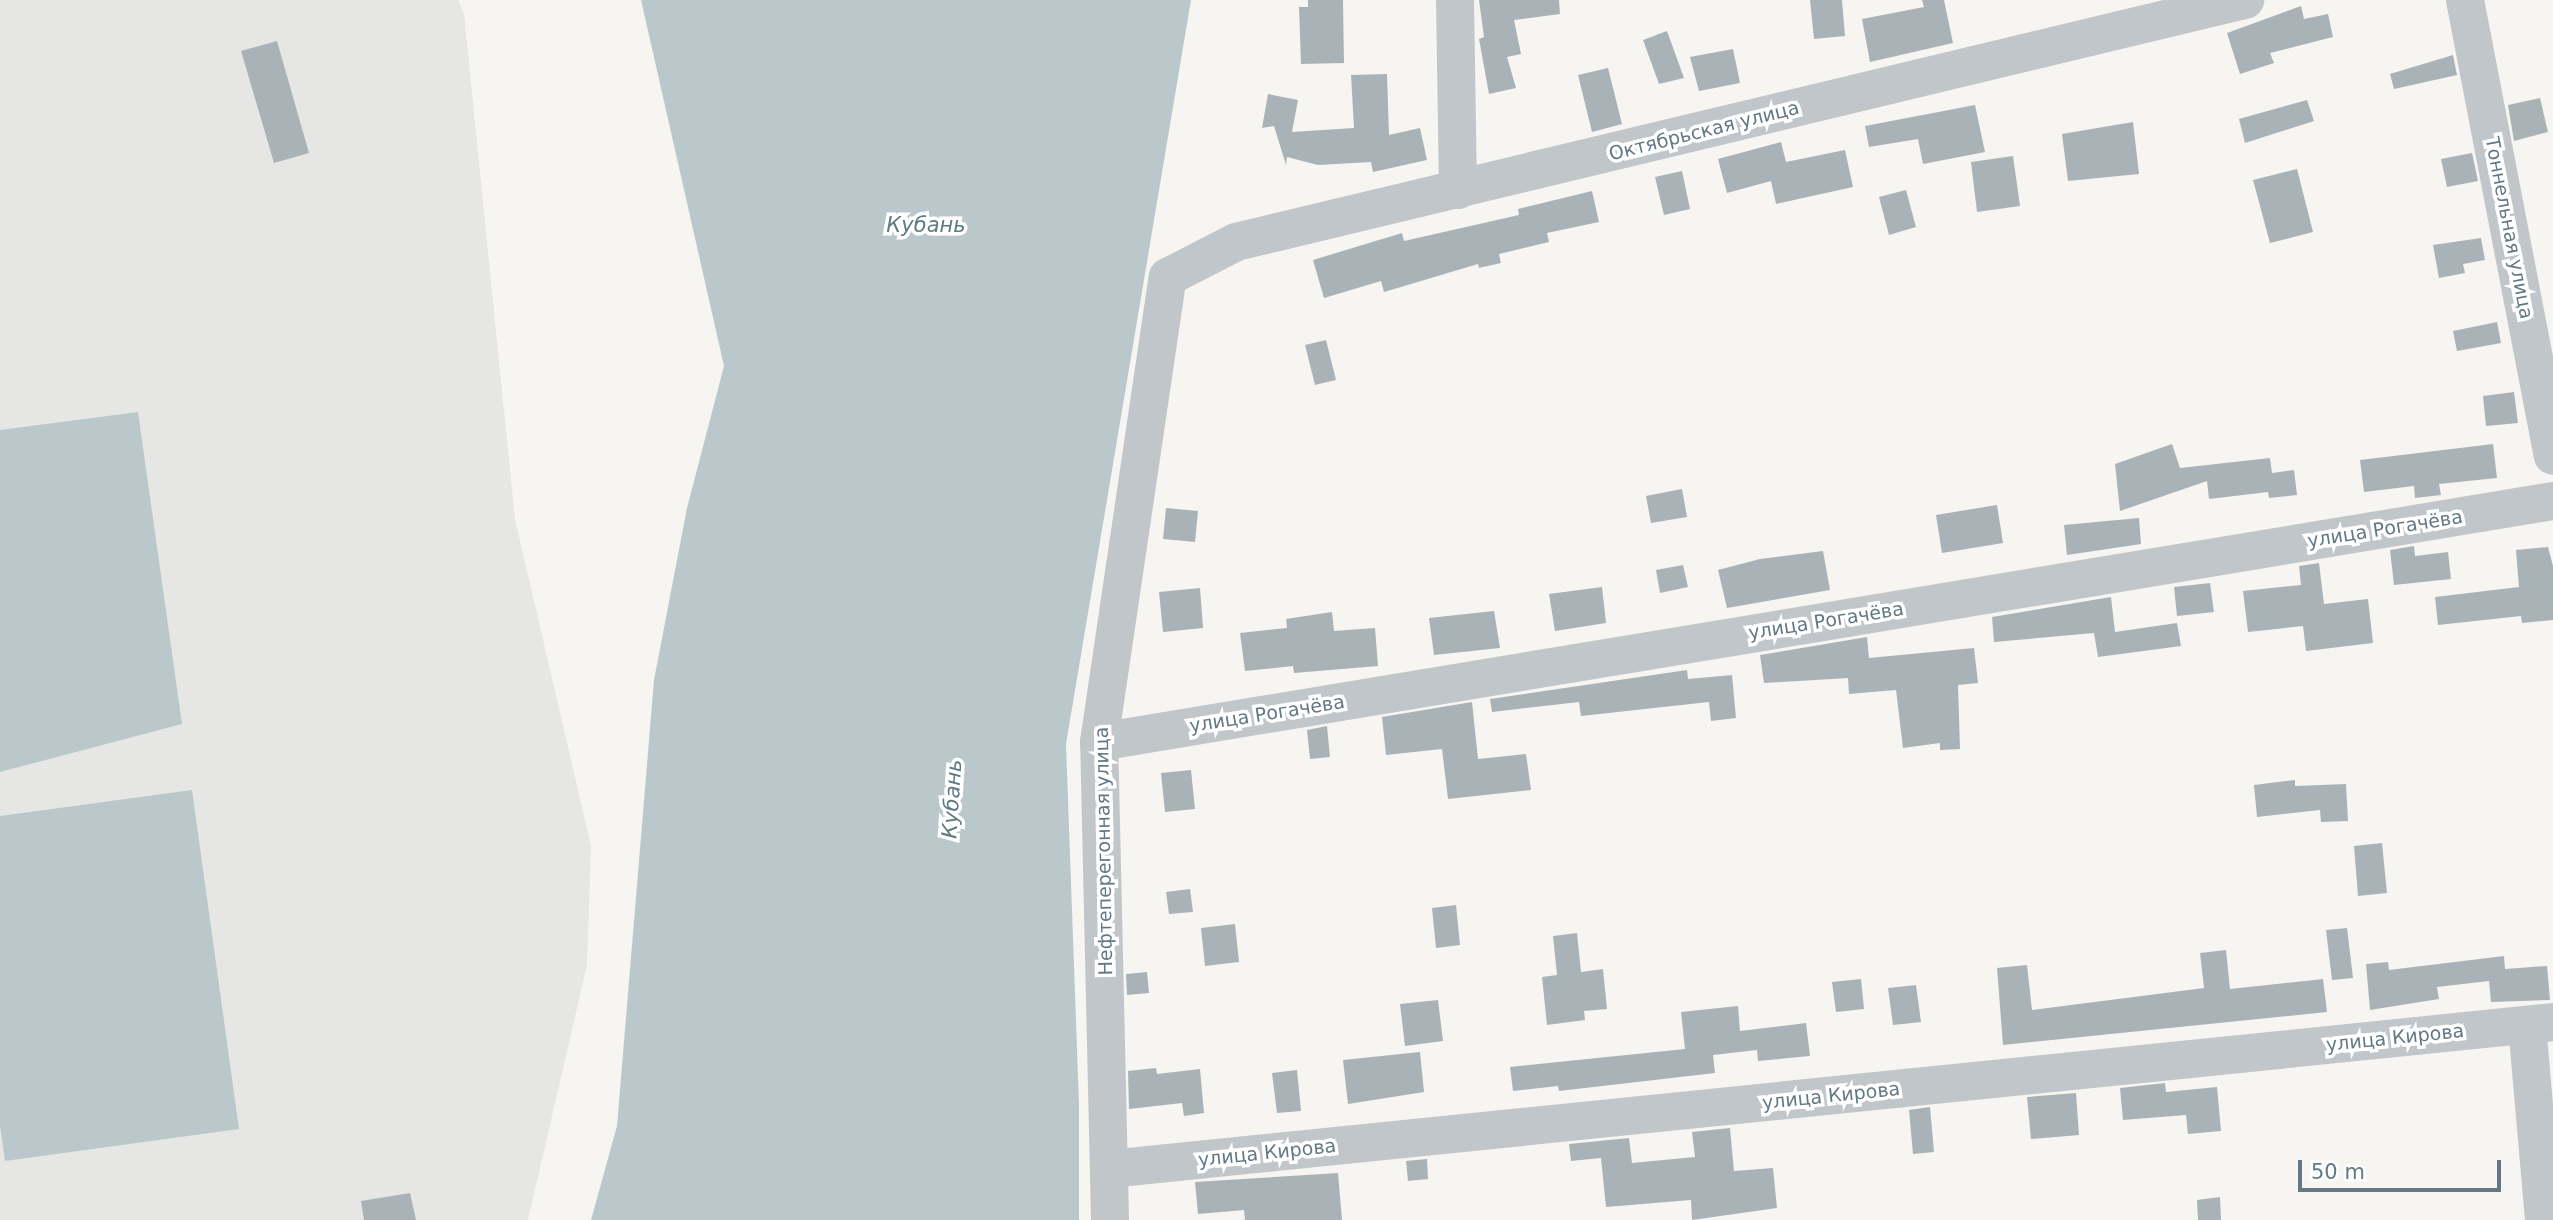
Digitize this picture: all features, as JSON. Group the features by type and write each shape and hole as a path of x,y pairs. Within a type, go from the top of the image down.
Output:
{"street":[{"path":"1455,0 1458,190"},
{"name":"Октябрьская улица","path":"1168,277 1236,242 2245,0"},
{"name":"Тоннельная улица","path":"2465,0 2553,456"},
{"name":"Нефтеперегонная улица","path":"1111,1220 1099,742 1168,277"},
{"name":"улица Рогачёва","path":"1099,742 2553,501"},
{"path":"2540,1023 2544,1220"},
{"name":"улица Кирова","path":"1109,1169 2540,1023"}],"shaded area":[{"path":"0,0 458,0 464,14 515,519 591,846 587,965 528,1220 0,1220"}],"water":[{"name":"Кубань","path":"641,0 1191,0 1066,744 1079,1104 1079,1220 591,1220 617,1126 654,680 687,508 724,366"},
{"path":"138,412 182,724 0,772 0,430"},
{"path":"192,790 239,1129 5,1161 0,1126 0,816"}],"building":[{"path":"1308,0 1343,0 1344,63 1301,64 1299,7 1308,7"},
{"path":"1479,0 1559,0 1560,14 1514,20 1521,54 1507,57 1516,88 1489,94 1479,39 1484,37"},
{"path":"1810,0 1842,0 1845,36 1814,39"},
{"path":"1922,0 1944,0 1953,43 1870,62 1862,19 1924,7"},
{"path":"2301,6 2304,19 2328,14 2333,37 2270,53 2274,63 2240,74 2227,33"},
{"path":"1667,31 1684,78 1659,84 1643,40"},
{"path":"277,41 309,153 274,163 241,51"},
{"path":"1733,49 1740,83 1699,91 1690,57"},
{"path":"2453,55 2457,75 2394,89 2390,74"},
{"path":"1608,68 1622,124 1592,132 1578,75"},
{"path":"1387,74 1389,135 1420,128 1427,160 1373,172 1371,162 1318,165 1287,157 1286,165 1274,126 1262,128 1268,94 1298,100 1292,132 1354,128 1351,75"},
{"path":"2540,98 2548,132 2514,141 2508,105"},
{"path":"2307,100 2314,121 2245,143 2239,119"},
{"path":"1975,105 1985,152 1923,164 1918,139 1869,147 1865,126"},
{"path":"2133,122 2139,174 2068,181 2062,134"},
{"path":"1781,142 1786,162 1845,150 1853,187 1776,204 1771,181 1727,193 1718,159"},
{"path":"2472,153 2478,181 2447,187 2441,159"},
{"path":"2013,156 2020,206 1977,212 1971,162"},
{"path":"2297,169 2313,232 2270,243 2253,180"},
{"path":"1682,171 1690,209 1664,215 1655,177"},
{"path":"1906,190 1916,227 1889,235 1879,197"},
{"path":"1592,191 1599,222 1547,233 1549,242 1499,254 1501,263 1479,268 1478,264 1384,292 1381,281 1324,298 1313,260 1402,233 1404,241 1519,215 1518,209"},
{"path":"2481,238 2485,260 2463,264 2465,273 2439,278 2433,245"},
{"path":"2497,322 2501,343 2457,351 2453,331"},
{"path":"1326,340 1336,380 1315,385 1305,345"},
{"path":"2514,392 2518,423 2486,426 2483,396"},
{"path":"2172,444 2180,468 2270,458 2272,473 2294,470 2297,495 2269,498 2268,492 2209,499 2207,481 2120,511 2115,464"},
{"path":"2493,444 2497,478 2439,484 2441,495 2415,498 2414,486 2364,492 2360,460"},
{"path":"1682,489 1687,517 1651,523 1646,496"},
{"path":"1997,505 2003,543 1942,553 1936,515"},
{"path":"1166,508 1198,511 1195,542 1163,539"},
{"path":"2139,518 2141,544 2067,555 2064,525"},
{"path":"2414,546 2415,556 2448,552 2451,579 2394,585 2390,550"},
{"path":"2548,547 2553,566 2553,620 2522,623 2521,616 2438,625 2435,597 2519,587 2516,550"},
{"path":"1823,551 1830,590 1727,608 1718,570 1760,559"},
{"path":"2319,563 2324,604 2368,599 2373,643 2306,651 2303,626 2248,632 2243,591 2301,585 2299,566"},
{"path":"1683,565 1688,587 1660,593 1656,570"},
{"path":"2210,583 2214,612 2177,616 2174,587"},
{"path":"1602,587 1606,623 1555,631 1549,594"},
{"path":"1200,588 1203,628 1163,632 1159,592"},
{"path":"2111,597 2115,632 2177,623 2181,646 2098,657 2094,633 1994,642 1992,617"},
{"path":"1494,611 1500,648 1434,655 1429,618"},
{"path":"1332,612 1334,631 1375,628 1378,666 1294,673 1293,666 1245,671 1240,633 1287,628 1286,619"},
{"path":"1867,637 1869,658 1974,648 1978,683 1958,685 1960,749 1940,750 1940,743 1903,748 1896,690 1849,694 1848,678 1764,683 1760,655"},
{"path":"1687,670 1688,679 1732,675 1736,718 1711,721 1709,702 1581,716 1579,702 1492,712 1490,699"},
{"path":"1472,702 1478,759 1526,754 1531,790 1448,799 1442,749 1386,755 1382,717"},
{"path":"1327,726 1330,757 1310,759 1307,730"},
{"path":"1191,770 1195,809 1165,812 1161,773"},
{"path":"2295,780 2295,786 2346,784 2348,821 2321,822 2320,810 2257,817 2254,785"},
{"path":"2382,843 2387,893 2358,896 2354,846"},
{"path":"1190,889 1193,912 1169,914 1166,892"},
{"path":"1456,905 1460,945 1436,948 1432,908"},
{"path":"1235,924 1239,962 1205,966 1201,928"},
{"path":"2347,928 2353,978 2332,980 2326,930"},
{"path":"1577,933 1581,972 1603,969 1607,1009 1584,1011 1585,1020 1547,1025 1542,977 1557,975 1553,936"},
{"path":"2226,950 2230,989 2323,979 2327,1012 2003,1045 1997,968 2027,965 2032,1010 2204,988 2200,953"},
{"path":"2504,956 2505,969 2547,966 2550,1000 2491,1002 2489,981 2437,987 2439,999 2370,1010 2366,964 2388,962 2389,970"},
{"path":"1147,972 1149,993 1127,995 1126,974"},
{"path":"1861,979 1864,1009 1836,1012 1832,982"},
{"path":"1916,985 1921,1022 1893,1025 1888,988"},
{"path":"1438,1000 1443,1041 1405,1046 1400,1004"},
{"path":"1738,1006 1740,1031 1806,1023 1810,1056 1758,1061 1757,1050 1713,1055 1715,1073 1559,1091 1558,1086 1513,1091 1510,1067 1685,1049 1681,1012"},
{"path":"1420,1052 1424,1092 1348,1104 1343,1060"},
{"path":"1156,1068 1157,1074 1200,1069 1204,1113 1184,1116 1182,1103 1129,1109 1128,1071"},
{"path":"1297,1070 1301,1111 1277,1113 1272,1073"},
{"path":"2165,1083 2166,1092 2217,1087 2221,1131 2188,1134 2186,1115 2123,1120 2120,1088"},
{"path":"2076,1093 2079,1135 2031,1139 2027,1097"},
{"path":"1930,1107 1934,1152 1913,1154 1909,1110"},
{"path":"1730,1128 1734,1171 1773,1168 1777,1208 1692,1220 1691,1200 1606,1207 1601,1158 1571,1161 1569,1144 1629,1138 1632,1163 1695,1157 1692,1132"},
{"path":"1427,1159 1428,1179 1408,1181 1406,1161"},
{"path":"1338,1173 1342,1220 1245,1220 1244,1210 1198,1214 1195,1182"},
{"path":"410,1193 416,1220 364,1220 361,1201"},
{"path":"2220,1197 2221,1220 2198,1220 2197,1200"}]}
